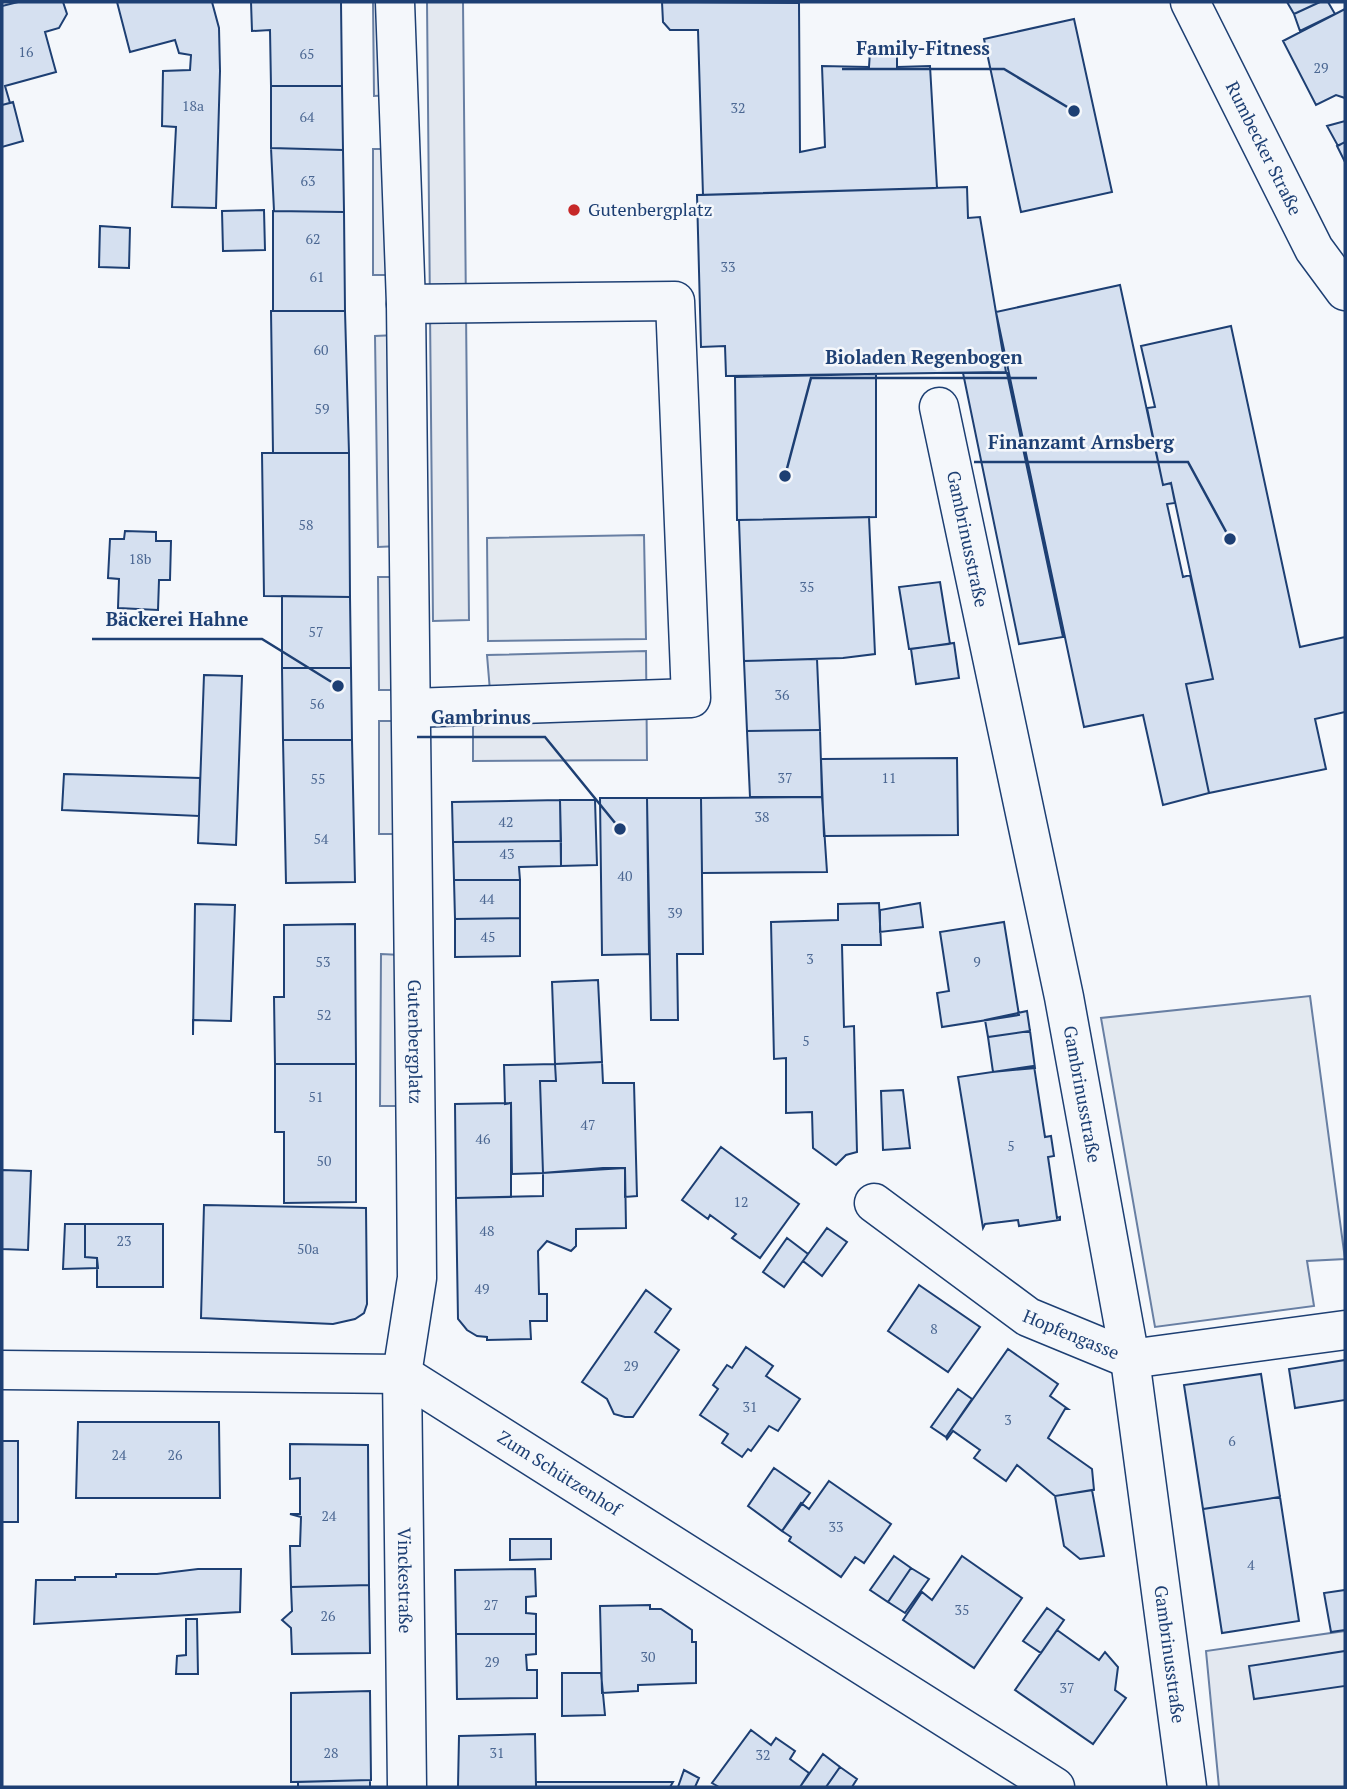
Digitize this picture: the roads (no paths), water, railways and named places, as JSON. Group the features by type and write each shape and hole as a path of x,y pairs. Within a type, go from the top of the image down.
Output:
{"street":[{"name":"Gutenbergplatz","path":"395,2 406,304 417,1278 402,1374"},
{"name":"Rumbecker Straße","path":"1190,2 1314,248 1345,291"},
{"path":"406,304 675,301 691,698 412,708"},
{"name":"Gambrinusstraße","path":"939,407 1064,997 1130,1359 1187,1787"},
{"name":"Hopfengasse","path":"874,1203 1028,1317 1130,1359 1345,1330"},
{"path":"2,1370 402,1374"},
{"name":"Vinckestraße","path":"402,1374 407,1787"},
{"name":"Zum Schützenhof","path":"402,1374 1055,1787"}],"place":[{"name":"Family-Fitness","path":"1074,111"},
{"name":"Gutenbergplatz","path":"574,210"},
{"name":"Bioladen Regenbogen","path":"785,476"},
{"name":"Finanzamt Arnsberg","path":"1230,539"},
{"name":"Bäckerei Hahne","path":"338,686"},
{"name":"Gambrinus","path":"620,829"}]}
